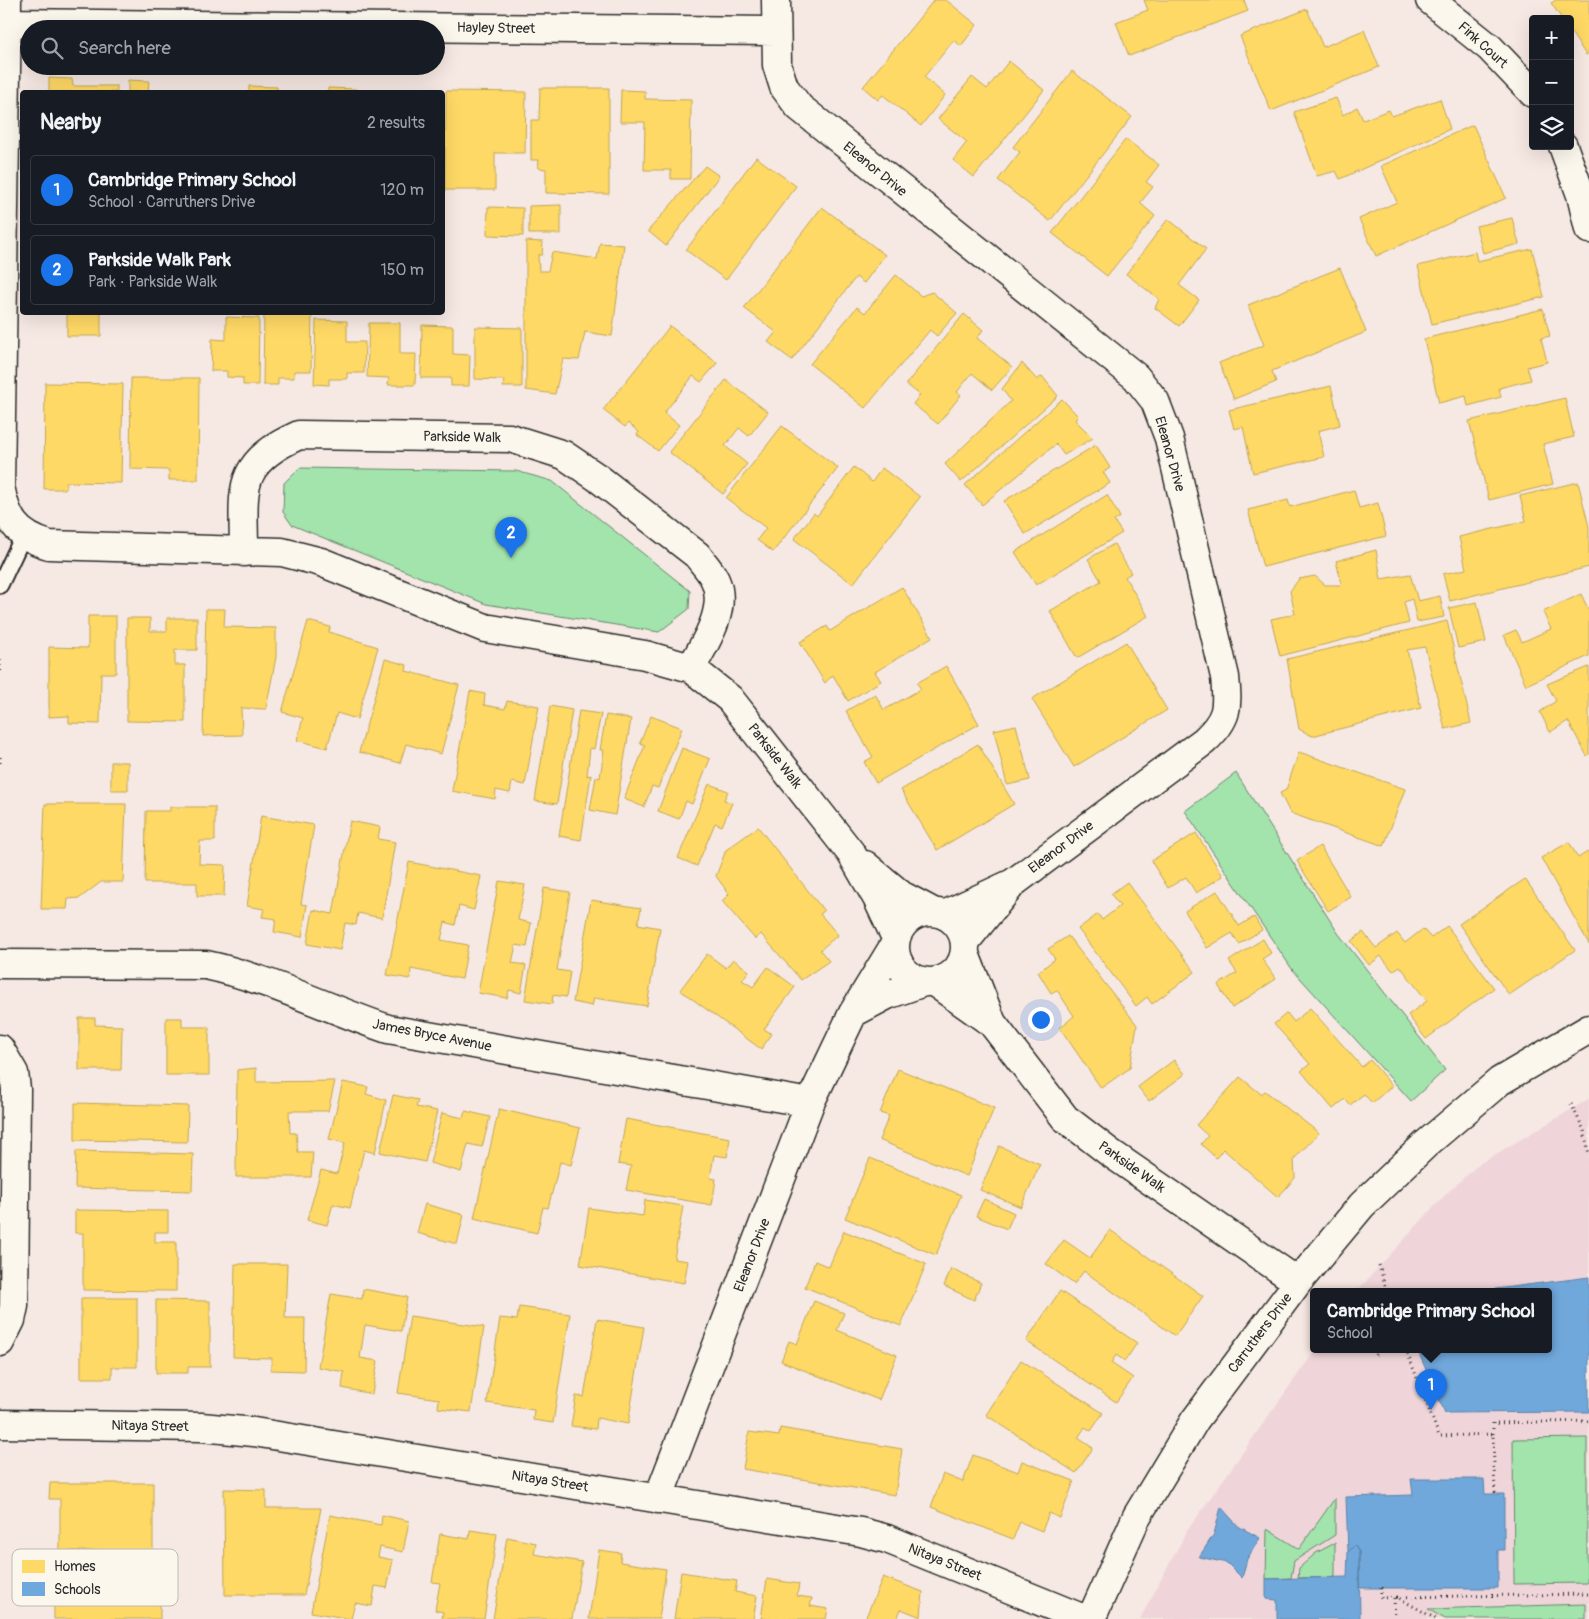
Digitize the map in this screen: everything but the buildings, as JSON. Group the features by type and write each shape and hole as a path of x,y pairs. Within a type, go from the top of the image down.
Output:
{"street":[{"name":"Eleanor Drive","path":"776,0 777,65 784,87 799,107 1136,377 1155,401 1169,438 1226,677 1226,714 1216,730 1204,741 1013,883 938,914"},
{"name":"Fink Court","path":"1430,0 1490,48 1529,89"},
{"name":"Hayley Street","path":"7,11 353,20"},
{"path":"7,11 0,486 10,519 24,534"},
{"name":"Hayley Street","path":"445,22 776,31"},
{"path":"1564,150 1581,195 1589,229"},
{"name":"Parkside Walk","path":"244,552 244,492 250,472 260,459 280,444 299,435 510,438 564,455 598,478 689,549 706,566 715,581 719,605 707,639 691,668"},
{"name":"Parkside Walk","path":"24,534 42,543 66,547 282,552 321,562 485,628 645,655 691,668 730,699 851,853 877,898 895,941"},
{"name":"Parkside Walk","path":"851,853 901,895 938,914"},
{"name":"Eleanor Drive","path":"965,948 1013,883"},
{"path":"853,1013 887,995 929,982 953,974 961,965 965,948 962,931 954,921 938,914 921,913 910,918 902,925 895,941 895,954 905,973 929,982"},
{"name":"Eleanor Drive","path":"658,1499 810,1103 853,1013 895,941"},
{"name":"Parkside Walk","path":"965,948 992,1023 1065,1118 1110,1152 1298,1282"},
{"name":"James Bryce Avenue","path":"0,964 206,965 237,972 340,1013 388,1029 810,1103"},
{"name":"Parkside Walk","path":"929,982 992,1023"},
{"name":"Carruthers Drive","path":"1092,1619 1136,1516 1195,1420 1298,1282 1362,1205 1426,1144 1500,1082 1589,1029"},
{"path":"0,1049 14,1073 17,1110 14,1306 11,1320 0,1342"},
{"name":"Nitaya Street","path":"0,1424 230,1429 861,1532 887,1539 1084,1619"}],"lane":[{"path":"0,585 24,534"}],"path":[{"path":"0,660 0,672"},
{"path":"0,757 0,763"},
{"path":"1571,1104 1584,1130 1589,1154"},
{"path":"1380,1265 1386,1288"},
{"path":"1408,1353 1440,1436 1493,1434"},
{"path":"1495,1494 1493,1423 1589,1421"},
{"path":"1381,1587 1381,1598 1589,1594"},
{"path":"1395,1619 1396,1597"},
{"path":"1396,1597 1436,1619"}],"shaded area":[{"path":"1589,1099 1589,1619 1140,1619 1187,1531 1313,1353 1552,1353 1552,1288 1360,1288 1443,1197 1479,1164"}],"green space":[{"path":"299,468 516,471 552,481 690,591 689,609 659,632 486,604 292,525 283,512 284,483"},
{"path":"1236,773 1338,933 1445,1070 1411,1101 1292,969 1185,811"},
{"path":"1587,1438 1587,1583 1514,1584 1513,1439"},
{"path":"1335,1498 1335,1535 1294,1561 1291,1578 1266,1579 1267,1529 1299,1549"},
{"path":"1335,1543 1335,1577 1298,1578 1299,1568 1316,1553"},
{"path":"1586,1604 1586,1619 1445,1619 1428,1609"}],"place":[{"name":"Parkside Walk Park","path":"511,558"},
{"name":"Cambridge Primary School","path":"1431,1410"}]}
